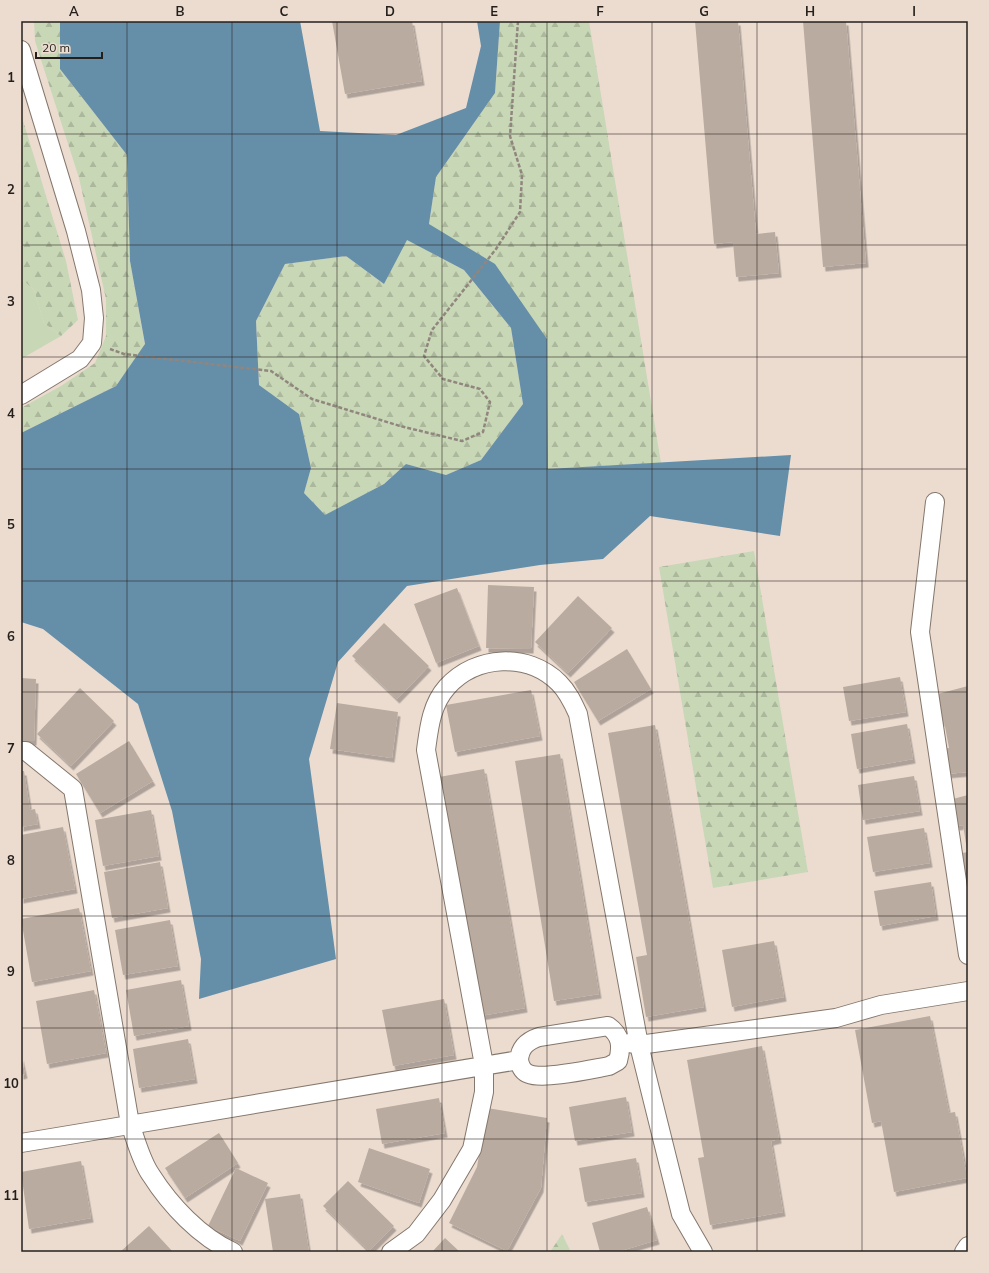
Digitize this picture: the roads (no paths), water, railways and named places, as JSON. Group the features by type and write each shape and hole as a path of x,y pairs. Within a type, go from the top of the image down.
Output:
{"street":[{"path":"21,50 76,231 91,290 94,318 92,343 80,359 21,395"},
{"path":"935,502 920,632 968,955"},
{"path":"391,1252 416,1234 442,1200 472,1149 484,1092 484,1065 426,750 430,721 436,704 446,688 461,674 480,665 500,660 523,662 545,672 560,683 571,698 578,714 640,1045 681,1214 703,1252"},
{"path":"21,751 26,751 73,789 130,1124 150,1174 184,1216 222,1247 233,1252"},
{"path":"620,1041 640,1045 836,1018 881,1004 968,991"},
{"path":"608,1026 615,1031 620,1041 621,1050 618,1061 609,1066 540,1076 528,1074 521,1067 519,1060 520,1053 525,1044 530,1040 539,1037 608,1026"},
{"path":"21,1143 519,1060"},
{"path":"964,1252 968,1246"}],"water":[{"path":"60,21 300,21 320,131 396,135 466,108 481,46 477,21 500,21 495,93 436,177 429,224 495,264 547,339 548,469 791,455 780,536 650,516 603,559 540,565 407,586 338,662 309,759 336,959 199,999 201,959 172,811 138,704 43,629 21,622 21,433 116,386 145,344 130,261 127,155 60,69","holes":["407,240 464,270 511,328 523,404 481,460 446,475 406,464 384,484 325,515 304,493 311,468 299,414 259,385 256,321 285,264 346,256 384,284"]}]}
